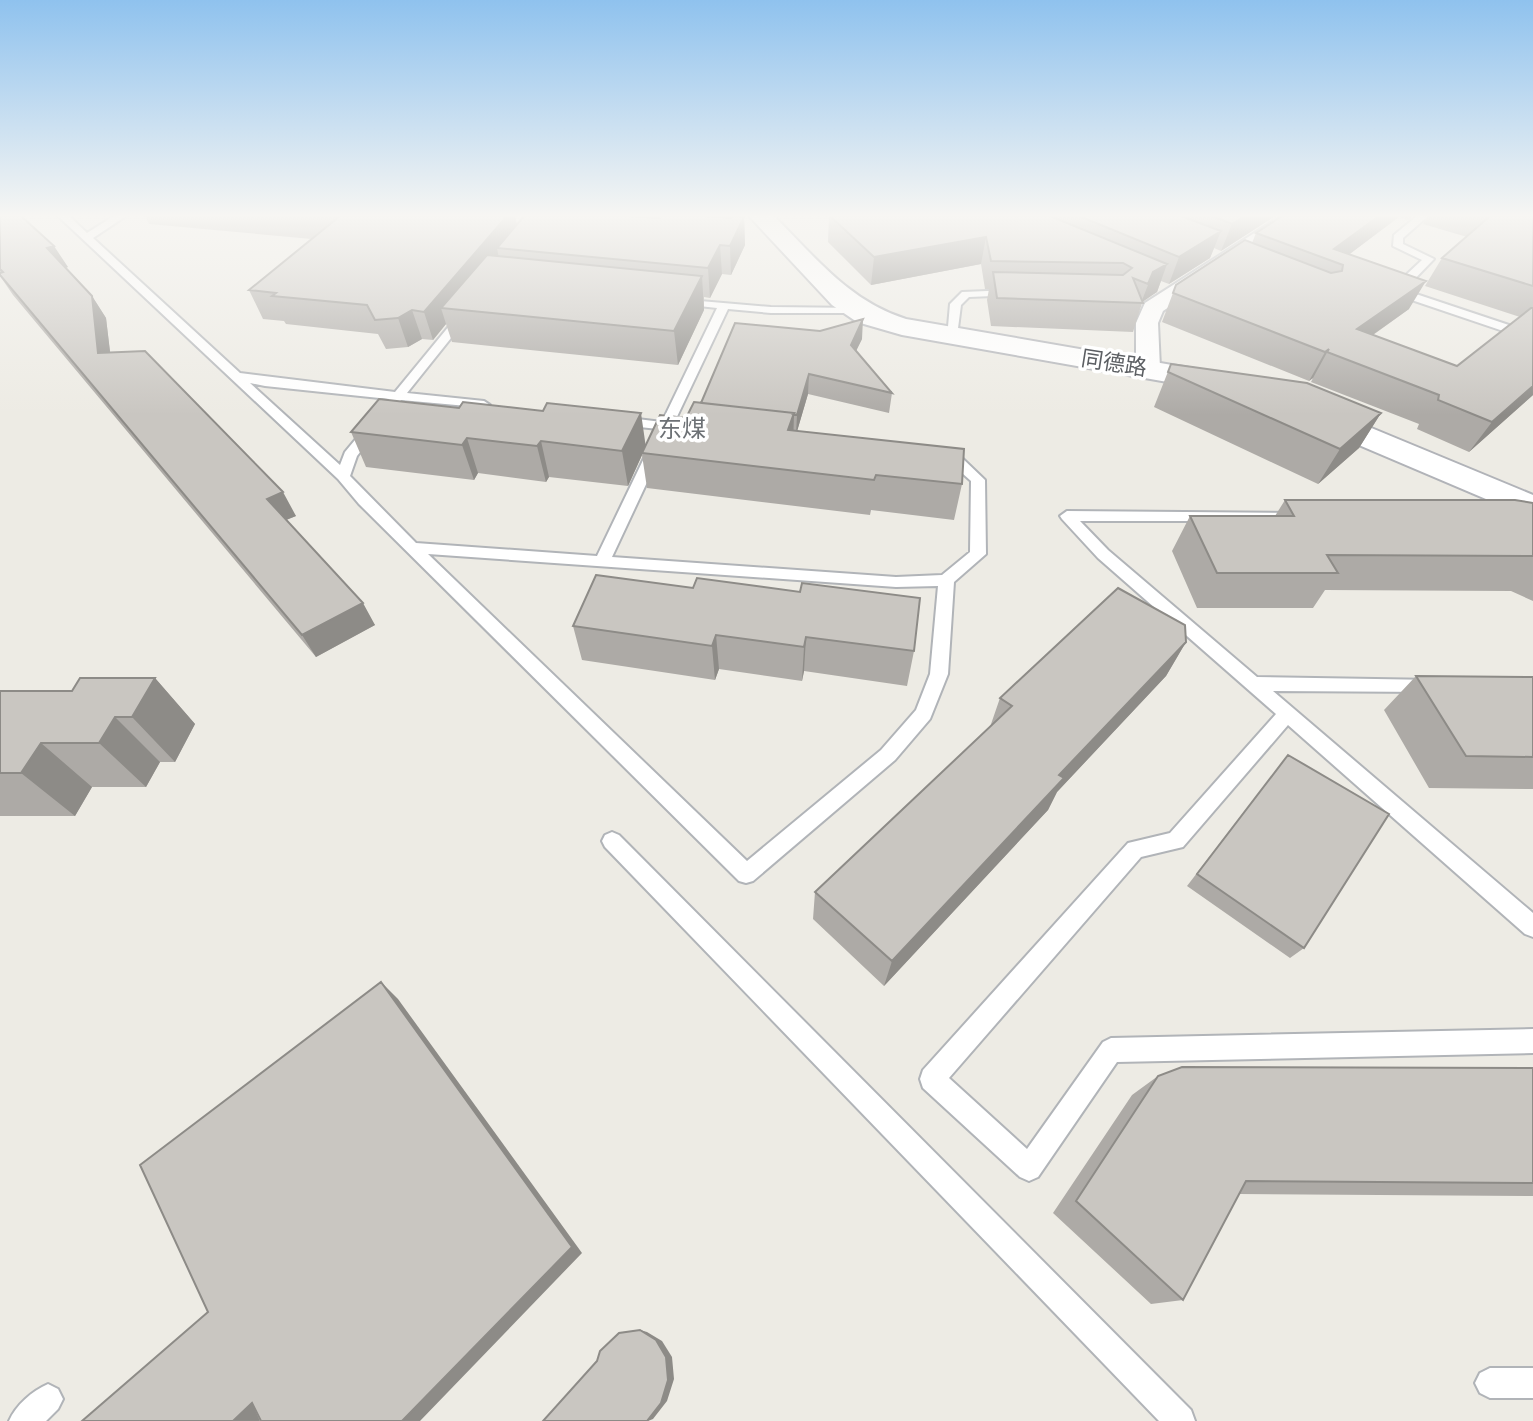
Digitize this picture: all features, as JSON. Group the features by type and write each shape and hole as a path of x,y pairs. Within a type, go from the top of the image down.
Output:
{"street":[{"name":"同德路","path":"826,282 858,310 902,327 1249,388"},
{"path":"1148,368 1147,323 1153,308 1169,290 1184,282"},
{"path":"1291,404 1533,508"}],"lane":[{"path":"136,282 343,476 412,548 746,874 888,755 924,714 939,674 946,580"},
{"path":"1400,282 1390,290 1533,337"},
{"path":"951,336 956,304 966,294 1028,294"},
{"path":"662,299 771,310 858,310"},
{"path":"343,476 350,455 472,305"},
{"path":"602,561 724,305"},
{"path":"236,376 493,407"},
{"path":"604,419 699,430"},
{"path":"412,548 896,582 946,580 978,554 978,480 957,461 932,457"},
{"path":"1317,516 1067,516 1103,554 1529,919"},
{"path":"1253,684 1455,685"},
{"path":"1287,714 1176,841 1135,849 932,1079 1029,1168 1111,1050 1533,1041"},
{"path":"612,841 1180,1421"},
{"path":"1490,1383 1533,1383"},
{"path":"24,1421 48,1399"}],"building":[{"path":"6,282 79,282 92,296 98,353 145,351 283,492 267,499 363,603 302,635"},
{"path":"258,282 450,282 424,312 412,310 398,318 375,320 367,305 272,296 276,293 249,290"},
{"path":"463,282 699,282 674,331 441,308"},
{"path":"995,282 1135,282 1143,303 997,298"},
{"path":"1180,282 1424,282 1357,329 1457,366 1533,308 1533,386 1492,422 1438,400 1439,395 1327,352 1329,349 1325,352 1173,293"},
{"path":"863,319 851,345 892,393 809,374 797,415 701,403 735,323 820,331"},
{"path":"1171,364 1307,383 1381,413 1340,449 1168,372"},
{"path":"379,399 459,408 463,402 543,411 547,403 641,413 622,451 541,441 537,446 467,438 462,445 351,432"},
{"path":"694,402 794,413 788,430 964,449 962,484 876,475 874,480 642,453 660,415 686,418"},
{"path":"1285,500 1515,500 1533,503 1533,556 1327,555 1338,573 1217,573 1190,516 1294,516"},
{"path":"596,575 693,588 697,578 800,592 802,583 920,598 914,651 806,637 804,647 716,635 712,646 573,626"},
{"path":"1118,588 1185,625 1186,642 1059,775 1064,778 892,961 815,892 1012,706 1000,698"},
{"path":"1416,676 1533,677 1533,757 1466,756"},
{"path":"80,678 155,678 132,717 115,717 99,743 41,743 21,773 0,773 0,691 72,691"},
{"path":"1288,755 1389,814 1304,948 1197,874"},
{"path":"381,982 572,1247 402,1421 261,1421 252,1403 233,1421 82,1421 208,1312 140,1165"},
{"path":"1182,1067 1533,1068 1533,1183 1246,1181 1183,1300 1076,1201 1158,1076"},
{"path":"640,1330 656,1340 666,1357 668,1380 661,1403 647,1421 543,1421 597,1361 600,1351 619,1333"}],"district":[{"name":"东煤","path":"682,428"}]}
